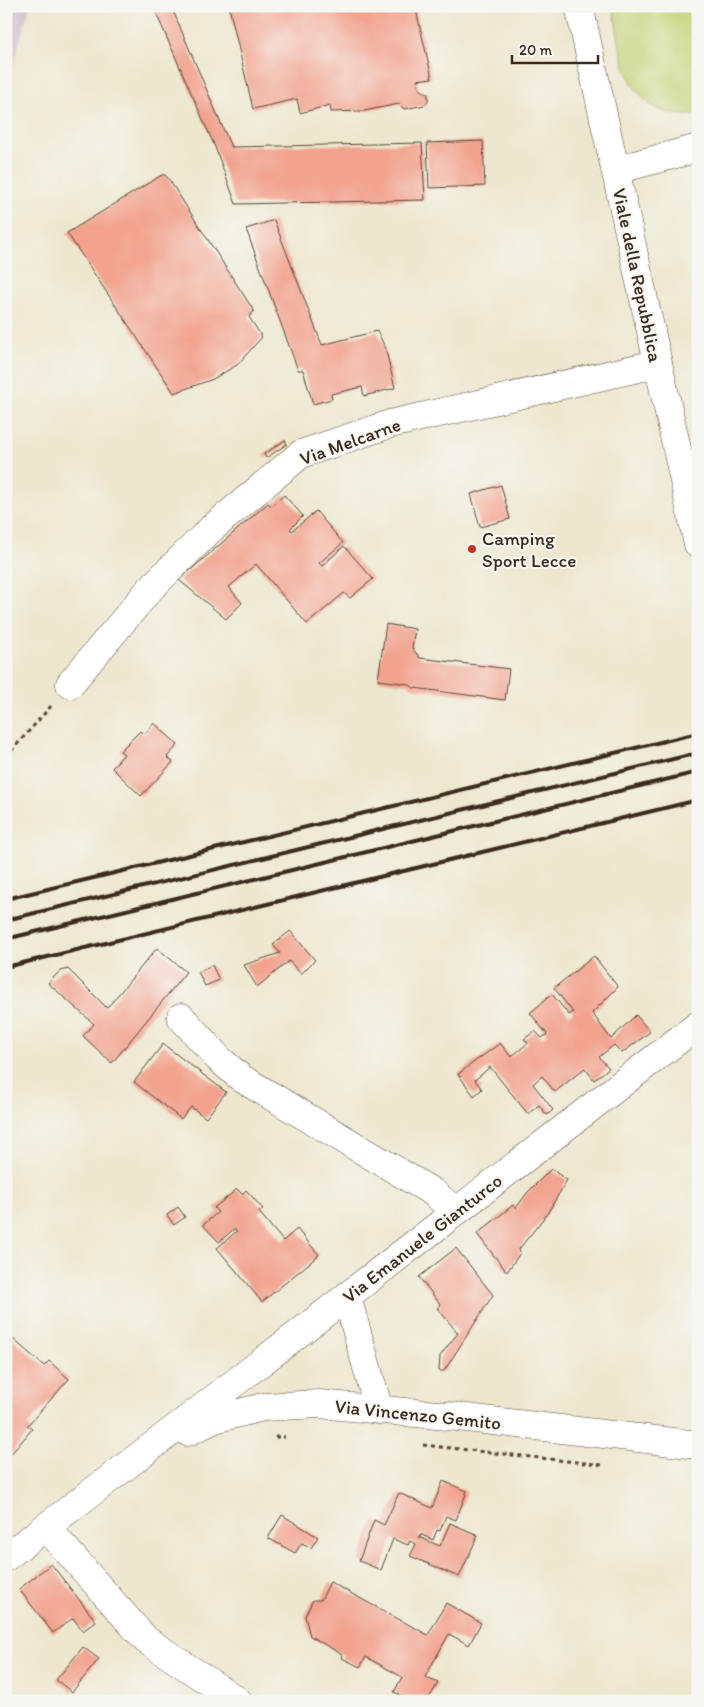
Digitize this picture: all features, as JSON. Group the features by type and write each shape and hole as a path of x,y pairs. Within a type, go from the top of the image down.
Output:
{"street":[{"name":"Viale della Repubblica","path":"579,6 616,170 656,364 698,544"},
{"path":"616,170 698,148"},
{"name":"Via Melcarne","path":"70,684 157,582 212,528 301,454 390,424 656,364"},
{"path":"181,1017 219,1059 241,1078 434,1194 455,1211"},
{"name":"Via Emanuele Gianturco","path":"146,1451 698,1024"},
{"path":"347,1297 379,1410"},
{"name":"Via Vincenzo Gemito","path":"146,1451 215,1419 263,1407 319,1404 458,1417 698,1445"},
{"path":"6,1556 146,1451"},
{"path":"46,1527 146,1640 238,1701"}],"path":[{"path":"6,757 70,684"},
{"path":"276,1437 293,1436"},
{"path":"415,1444 609,1466"}],"shaded area":[{"path":"6,6 30,6 6,91"}],"green space":[{"path":"613,6 698,6 698,113 684,115 665,112 647,102 638,92 625,66"}],"building":[{"path":"153,6 171,6 231,147 422,143 425,200 236,204 215,147"},
{"path":"415,6 432,78 417,80 419,89 428,94 428,101 425,105 404,109 399,104 364,111 331,112 330,105 300,113 297,99 253,109 229,7"},
{"path":"483,141 485,186 429,188 427,143"},
{"path":"162,175 168,178 254,311 249,317 262,337 237,365 213,379 174,393 67,233"},
{"path":"274,220 322,345 377,331 385,347 395,388 364,396 362,387 331,394 332,399 313,404 303,370 298,370 246,229"},
{"path":"285,440 287,444 266,458 264,454"},
{"path":"501,485 510,519 480,527 471,494"},
{"path":"284,495 303,516 290,529 292,531 316,511 343,543 319,563 322,566 344,546 373,579 350,598 344,593 307,624 256,564 229,587 242,603 226,619 179,580 268,503 271,506"},
{"path":"386,624 415,629 412,648 420,658 509,669 505,700 414,688 408,684 378,680"},
{"path":"154,723 178,745 167,757 173,762 141,796 112,768 124,754 120,751 140,731 144,735"},
{"path":"290,931 315,960 301,974 289,961 257,987 244,965 280,953 273,945"},
{"path":"157,948 186,972 112,1063 83,1036 94,1024 48,983 60,971 68,969 107,1008"},
{"path":"594,956 618,987 592,1013 611,1039 636,1015 650,1032 622,1053 614,1045 599,1057 609,1068 594,1080 585,1068 555,1092 542,1076 533,1084 553,1110 547,1115 539,1105 528,1114 490,1067 475,1080 482,1089 474,1096 458,1074 500,1043 511,1057 528,1043 524,1039 535,1031 542,1038 547,1034 530,1013 552,994 569,1015 573,1012 554,988"},
{"path":"212,965 219,980 205,986 198,972"},
{"path":"163,1044 226,1092 206,1118 191,1107 181,1119 134,1082"},
{"path":"551,1169 567,1180 547,1214 519,1249 520,1253 507,1272 477,1234 513,1205 516,1208 527,1193"},
{"path":"237,1189 242,1194 246,1190 263,1209 259,1212 283,1241 297,1229 319,1255 262,1302 217,1248 237,1231 234,1229 219,1242 203,1225 218,1212 214,1208"},
{"path":"178,1207 185,1217 174,1225 167,1215"},
{"path":"456,1248 493,1295 444,1371 439,1371 440,1356 458,1333 437,1308 441,1305 419,1277"},
{"path":"6,1333 44,1366 49,1361 69,1379 27,1426 32,1429 6,1460"},
{"path":"443,1481 467,1491 456,1520 446,1516 440,1531 437,1530 433,1540 420,1534 419,1537 440,1546 450,1523 478,1535 459,1577 410,1556 416,1544 410,1541 408,1545 393,1539 381,1570 359,1561 374,1520 384,1525 399,1493 432,1508"},
{"path":"282,1515 318,1537 311,1548 302,1543 295,1553 268,1538"},
{"path":"51,1564 96,1621 83,1631 73,1618 53,1633 19,1589"},
{"path":"330,1582 428,1635 446,1603 481,1623 469,1645 449,1634 425,1677 438,1683 431,1695 424,1701 411,1701 394,1692 402,1677 366,1657 360,1667 342,1658 343,1655 310,1636 305,1616 313,1600 321,1600"},
{"path":"83,1647 99,1659 72,1692 56,1680"}],"railway":[{"path":"6,899 698,733"},
{"path":"6,920 698,753"},
{"path":"6,939 698,772"},
{"path":"6,967 698,800"}],"place":[{"name":"Camping Sport Lecce","path":"472,549"}]}
